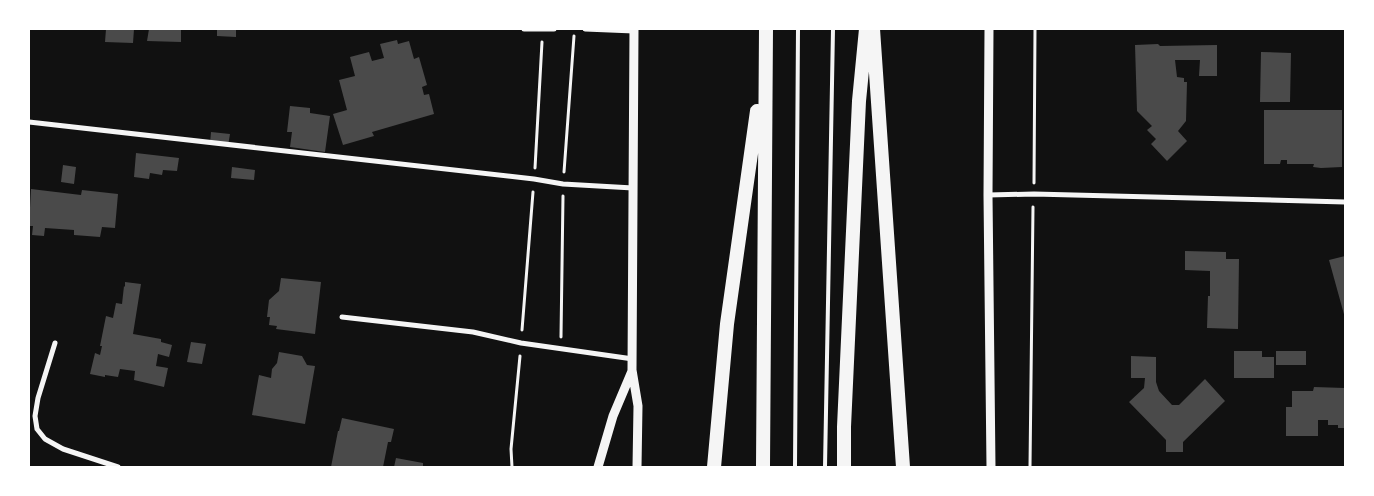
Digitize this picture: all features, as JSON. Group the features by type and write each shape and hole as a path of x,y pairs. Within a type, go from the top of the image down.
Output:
{"highway":[{"path":"763,467 766,29"},
{"path":"844,467 858,101 866,29"},
{"path":"873,29 903,467"},
{"path":"714,467 727,324 765,60"}],"street":[{"path":"524,29 554,29"},
{"path":"585,29 634,30 632,370 638,406 637,467"},
{"path":"990,29 988,195 991,467"},
{"path":"29,122 563,184 633,188"},
{"path":"988,195 1034,194 1345,202"},
{"path":"342,317 473,332 521,343 633,359"},
{"path":"55,343 38,398 35,416 37,429 45,439 63,448 118,467"},
{"path":"598,467 613,416 632,370"}],"lane":[{"path":"795,467 798,29"},
{"path":"825,467 833,29"}],"path":[{"path":"512,467 534,180 543,29"},
{"path":"1030,467 1035,29"}],"building":[{"path":"106,29 134,29 133,43 105,42"},
{"path":"149,29 181,29 181,42 147,41"},
{"path":"217,29 236,29 236,37 217,36"},
{"path":"397,40 398,44 409,41 414,59 419,57 427,85 422,87 424,95 429,94 434,114 372,132 374,136 343,145 333,114 347,110 339,80 355,76 350,57 369,52 372,61 384,58 380,44"},
{"path":"1158,44 1160,46 1217,45 1217,76 1199,76 1200,60 1175,60 1177,77 1184,78 1184,82 1187,82 1186,121 1178,131 1187,141 1167,161 1151,144 1156,139 1147,130 1152,126 1137,111 1135,45"},
{"path":"1261,52 1291,53 1290,102 1260,102"},
{"path":"290,106 310,108 310,113 330,116 325,152 290,147 292,132 287,132"},
{"path":"1264,110 1342,110 1342,167 1321,168 1313,167 1314,164 1287,164 1287,160 1281,160 1280,164 1264,164"},
{"path":"211,132 230,134 228,146 210,144"},
{"path":"136,153 179,158 177,171 163,170 162,175 150,173 149,179 134,177"},
{"path":"63,165 76,167 74,184 61,182"},
{"path":"232,167 255,170 254,180 231,178"},
{"path":"31,189 81,195 82,190 118,194 115,228 102,227 100,237 74,235 74,230 45,228 44,236 32,235 33,226 29,226"},
{"path":"1185,251 1226,252 1226,259 1239,259 1238,329 1207,328 1210,271 1185,270"},
{"path":"1345,256 1345,318 1329,260"},
{"path":"281,278 321,282 315,334 276,329 277,326 269,325 270,317 267,317 269,300 279,291"},
{"path":"125,282 141,284 133,334 161,339 161,342 172,345 169,357 158,354 156,366 168,368 164,387 134,380 135,371 120,369 118,377 90,374 95,353 100,355 106,316 113,318 116,303 122,304"},
{"path":"191,342 206,344 202,364 187,362"},
{"path":"1234,351 1262,351 1262,357 1274,357 1274,378 1234,378"},
{"path":"1276,351 1306,351 1306,365 1276,365"},
{"path":"279,352 302,356 307,365 315,366 305,424 252,415 259,375 271,378 272,369 277,363"},
{"path":"1131,356 1156,357 1156,382 1159,391 1172,405 1179,405 1205,379 1225,401 1183,442 1183,452 1166,452 1166,440 1129,402 1144,388 1145,378 1131,378"},
{"path":"1314,387 1345,388 1345,428 1338,428 1338,425 1328,425 1328,420 1318,420 1318,436 1286,436 1286,407 1292,407 1292,391 1313,391"},
{"path":"342,418 394,429 391,442 388,442 383,467 331,467"},
{"path":"396,458 423,463 423,467 394,467"}]}
